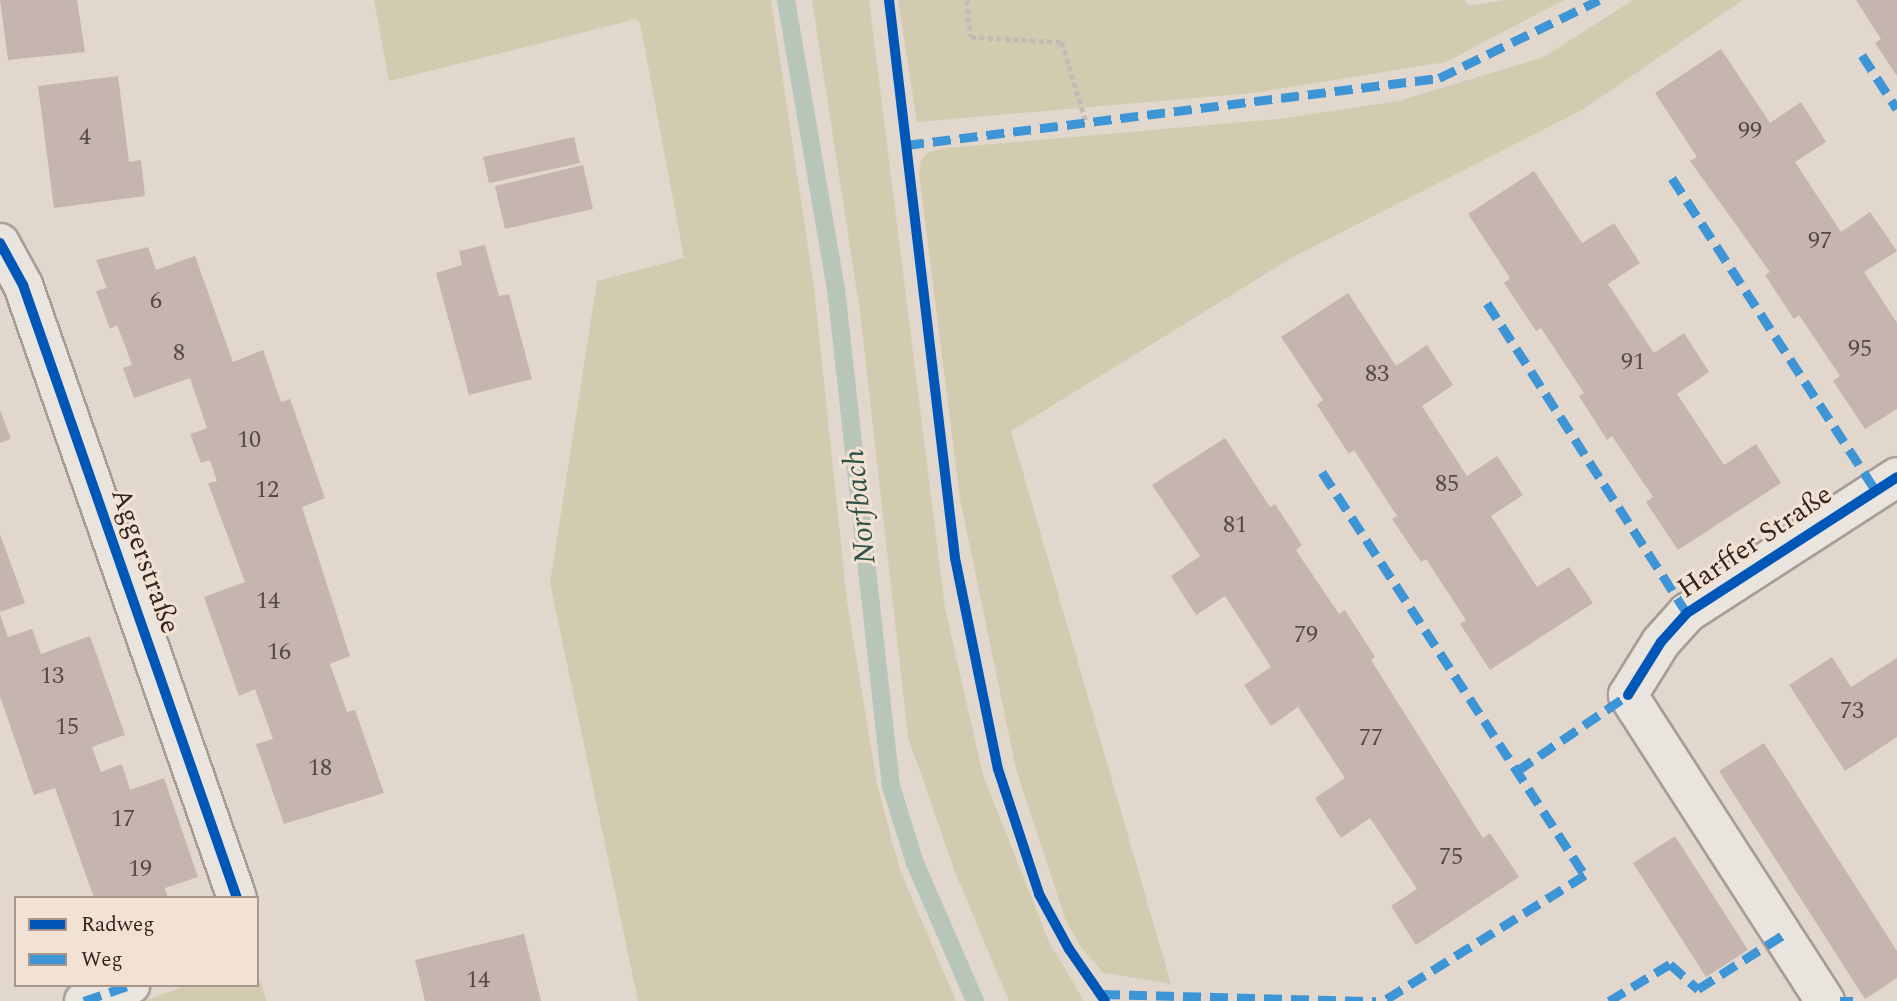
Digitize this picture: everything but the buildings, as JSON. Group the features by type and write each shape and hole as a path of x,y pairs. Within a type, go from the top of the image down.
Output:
{"street":[{"name":"Aggerstraße","path":"0,243 23,285 236,896"},
{"name":"Harffer Straße","path":"1825,1001 1628,695 1661,642 1687,613 1897,477"},
{"path":"84,1001 124,987"}],"path":[{"path":"967,0 971,37 1062,42 1086,122"}],"shaded area":[{"path":"374,0 771,0 814,287 847,601 877,784 900,870 956,1001 638,1001 550,583 597,281 684,258 640,23 636,19 389,81"},
{"path":"812,0 869,0 945,608 983,775 1049,942 1084,1001 1009,1001 955,872 908,737 860,312"},
{"path":"898,0 1465,0 1469,6 1505,0 1564,0 1446,62 1253,93 917,122"},
{"path":"1633,0 1743,0 1582,110 1293,257 1011,431 1171,984 1104,973 1083,950 1065,919 1016,769 960,499 919,173 921,160 929,152 946,148 1279,119 1398,101 1544,57"},
{"path":"259,979 267,1001 144,1001 182,987 259,987"}],"waterway":[{"name":"Norfbach","path":"786,0 836,289 891,786 915,863 975,1001"}],"marked path":[{"path":"906,145 1439,78 1599,0"},
{"path":"1862,55 1897,109"},
{"path":"1672,178 1875,489"},
{"path":"1487,303 1687,613"},
{"path":"1322,472 1585,875 1383,1001"},
{"path":"1517,771 1628,695"},
{"path":"1609,1001 1670,964 1698,989 1783,935"},
{"path":"84,1001 124,987"},
{"path":"1102,994 1376,1001"},
{"path":"1840,1001 1853,1001"}],"cycle path":[{"path":"889,0 955,558 998,769 1039,894 1069,949 1105,1001"},
{"path":"0,243 23,285 236,896"},
{"path":"1628,695 1661,642 1687,613 1897,477"}]}
